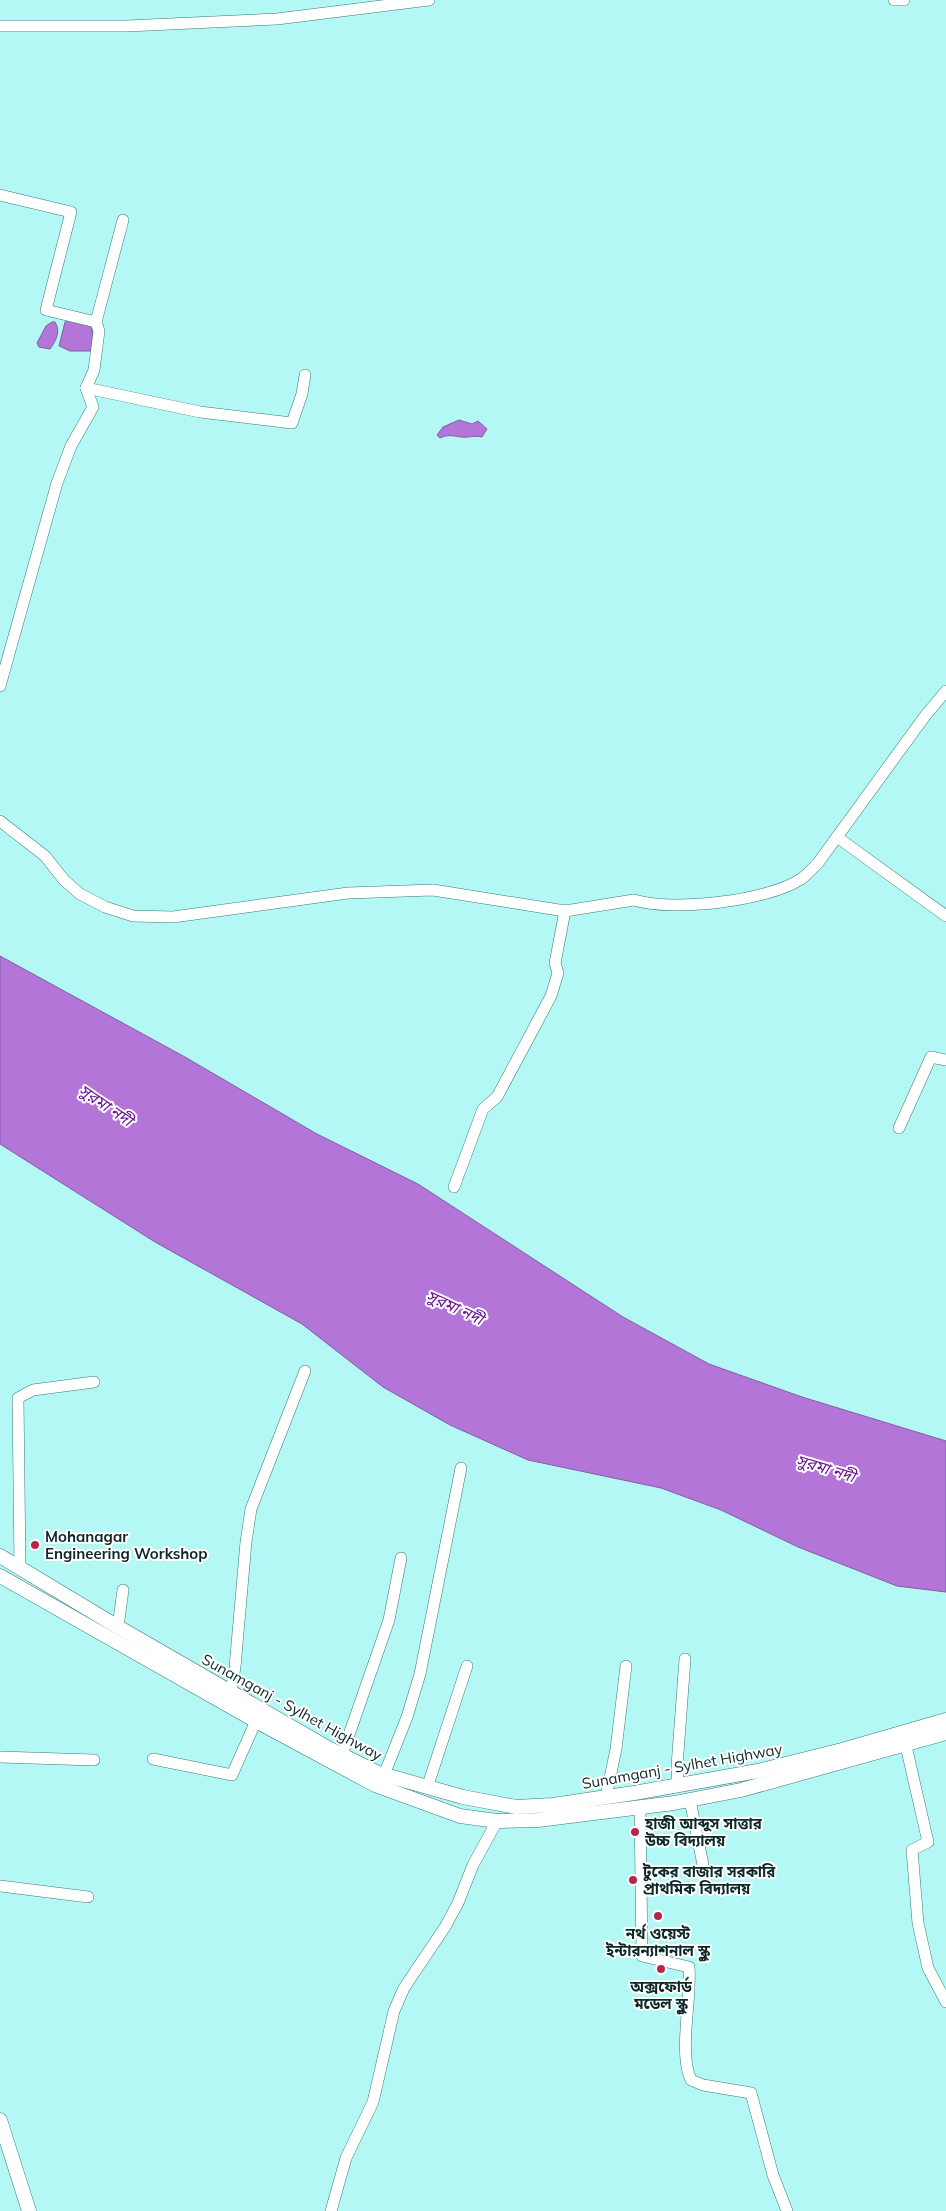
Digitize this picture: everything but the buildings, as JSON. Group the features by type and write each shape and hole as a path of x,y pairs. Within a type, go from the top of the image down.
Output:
{"main road":[{"name":"Sunamganj - Sylhet Highway","path":"0,1556 118,1627 342,1755 384,1775 463,1797 516,1806 554,1805 678,1786 767,1768 946,1720"},
{"name":"Sunamganj - Sylhet Highway","path":"0,1576 256,1721 375,1785 460,1816 498,1821 538,1820 690,1800 741,1790 946,1734"},
{"path":"0,2120 29,2211"}],"street":[{"path":"0,26 127,26 277,19 430,0"},
{"path":"894,0 904,0"},
{"path":"0,195 71,212 46,310 96,322"},
{"path":"0,686 56,483 71,446 93,407 86,388 94,370 99,331 96,322 123,220"},
{"path":"86,388 200,412 292,423 302,394 305,375"},
{"path":"0,821 45,856 64,880 80,894 105,907 133,916 173,917 348,893 433,890 565,911 634,900 652,903 714,902 737,899 781,888 802,879 818,863 925,716 946,692"},
{"path":"837,837 946,916"},
{"path":"454,1187 483,1109 497,1097 551,996 558,972 554,963 565,911"},
{"path":"899,1128 931,1057 946,1060"},
{"path":"231,1692 251,1509 304,1371"},
{"path":"20,1567 18,1398 33,1390 94,1382"},
{"path":"384,1775 407,1716 420,1674 461,1468"},
{"path":"342,1755 389,1620 401,1558"},
{"path":"118,1627 123,1590"},
{"path":"678,1786 677,1766 685,1659"},
{"path":"427,1788 467,1666"},
{"path":"606,1797 616,1749 626,1666"},
{"path":"153,1758 232,1775 256,1721"},
{"path":"906,1746 928,1842 912,1850 918,1924 928,1968 946,2002"},
{"path":"0,1756 94,1760"},
{"path":"690,1800 703,1865"},
{"path":"640,1807 642,1956 689,1967 690,1982 686,2044 688,2075 691,2080 703,2085 751,2093 773,2175 787,2211"},
{"path":"330,2211 346,2158 373,2102 394,2011 404,1988 445,1927 458,1903 473,1865 498,1821"},
{"path":"0,1886 88,1897"}],"water":[{"path":"67,320 89,324 93,332 91,351 70,351 59,346"},
{"path":"55,322 58,329 54,343 50,349 39,347 37,343 46,326"},
{"path":"459,420 472,424 478,421 487,429 482,437 448,436 440,438 437,435 443,427"},
{"name":"সুরমা নদী","path":"0,956 185,1057 317,1134 418,1184 623,1317 709,1364 802,1397 946,1441 946,1592 897,1586 798,1547 721,1510 661,1488 528,1460 450,1425 383,1387 302,1324 155,1242 0,1144"}],"place":[{"name":"Mohanagar Engineering Workshop","path":"35,1545"},
{"name":"হাজী আব্দুস সাত্তার উচ্চ বিদ্যালয়","path":"635,1832"},
{"name":"টুকের বাজার সরকারি প্রাথমিক বিদ্যালয়","path":"633,1880"},
{"name":"নর্থ ওয়েস্ট ইন্টারন্যাশনাল স্কুল","path":"658,1916"},
{"name":"অক্সফোর্ড মডেল স্কুল","path":"661,1969"}]}
